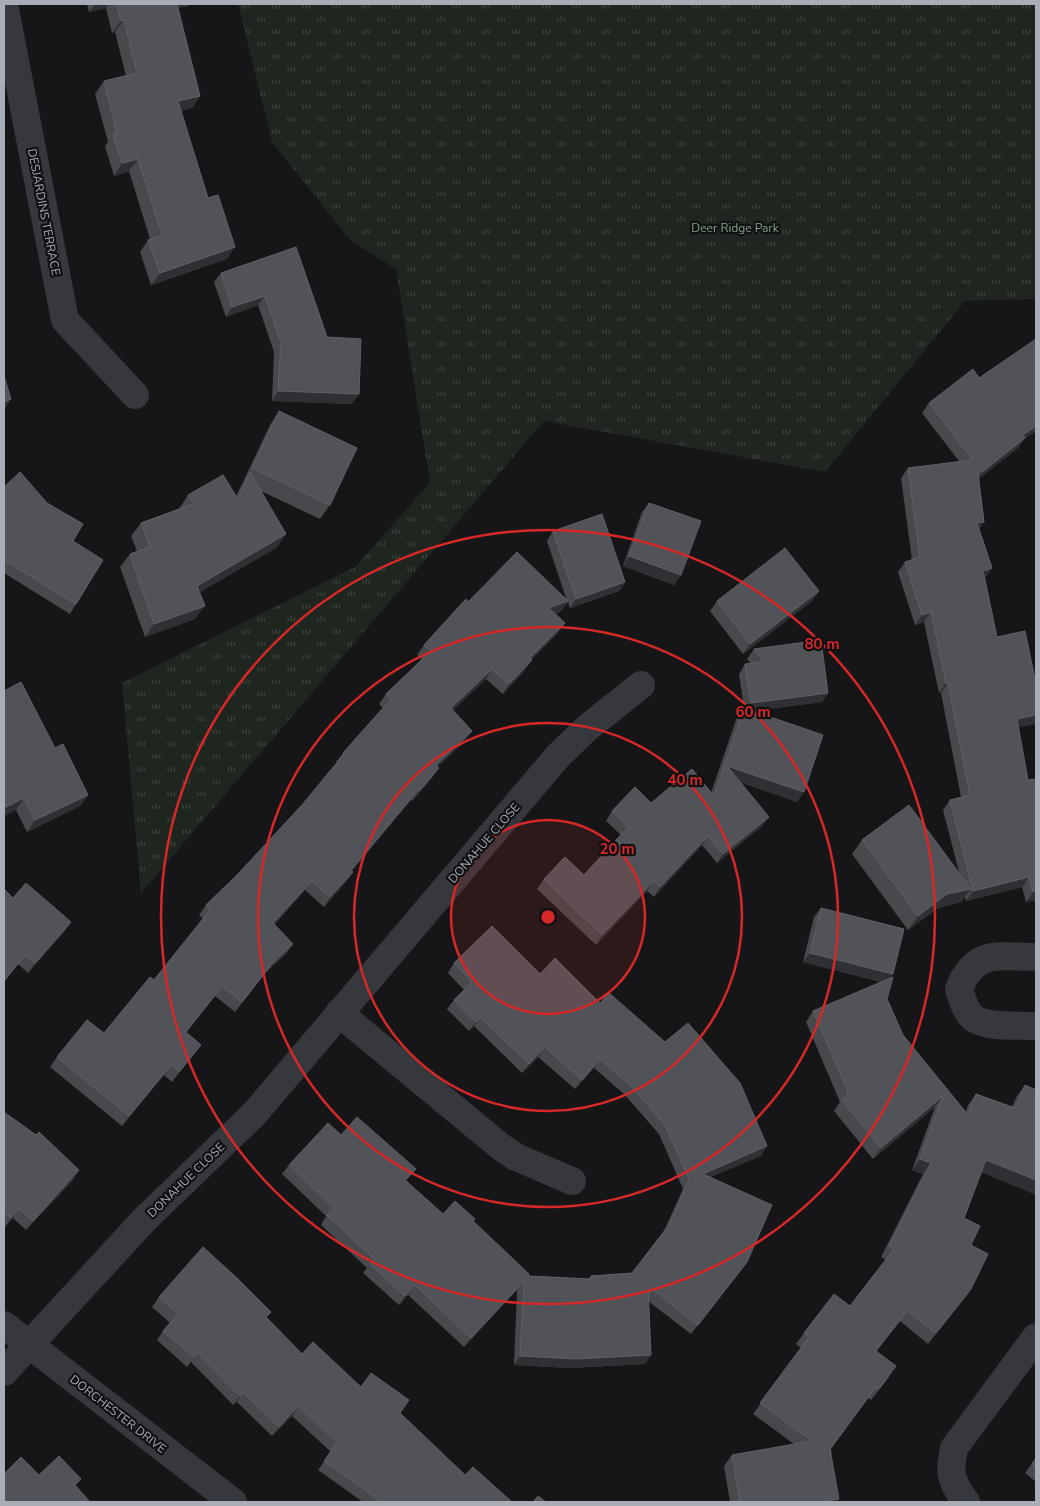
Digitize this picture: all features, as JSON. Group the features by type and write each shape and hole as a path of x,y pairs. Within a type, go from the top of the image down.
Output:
{"street":[{"name":"DESJARDINS TERRACE","path":"4,4 65,320 135,395"},
{"name":"DONAHUE CLOSE","path":"4,1372 145,1219 255,1113 558,756 587,728 641,685"},
{"path":"1036,957 992,956 977,962 966,974 958,989 972,1017 987,1024 1036,1026"},
{"path":"339,1013 501,1147 516,1157 572,1180"},
{"name":"DORCHESTER DRIVE","path":"4,1325 233,1502"},
{"path":"966,1502 956,1487 950,1470 954,1448 1036,1337"}],"green space":[{"name":"Deer Ridge Park","path":"238,4 1036,4 1036,299 965,301 825,472 544,421 141,893 122,683 355,567 430,483 396,269 351,241 272,142"}],"building":[{"path":"116,4 177,4 200,96 178,101 208,198 218,195 235,247 160,273 148,240 162,235 138,159 122,163 113,134 117,133 104,81 137,73 124,20 121,21"},
{"path":"296,247 327,337 361,339 359,394 278,391 281,342 265,296 232,307 221,273"},
{"path":"1036,339 1036,426 1023,435 1025,438 982,472 977,466 984,522 977,523 992,568 983,571 997,637 1025,631 1036,679 1036,715 1017,719 1028,780 1036,779 1036,891 1033,892 1029,877 973,891 950,800 970,795 948,683 946,683 931,612 922,615 905,562 920,557 908,468 973,460 929,403 973,369 979,378"},
{"path":"4,376 11,399 4,402"},
{"path":"279,411 357,448 330,505 252,468"},
{"path":"20,472 47,503 83,524 73,541 103,560 76,604 4,560 4,487"},
{"path":"250,472 286,534 197,586 205,606 154,624 130,554 150,547 141,523 193,504 188,495 223,475 238,499"},
{"path":"649,503 701,521 681,575 629,556"},
{"path":"602,514 625,582 576,599 553,531"},
{"path":"785,548 819,591 750,644 717,601"},
{"path":"517,552 568,601 549,608 565,623 530,658 532,660 509,684 492,669 451,708 472,731 436,765 439,768 418,790 351,870 353,872 330,897 312,881 273,923 293,944 272,964 242,1002 222,986 186,1032 201,1045 179,1072 171,1065 129,1116 57,1057 87,1020 104,1033 150,977 154,980 210,910 206,905 236,876 302,805 343,753 391,699 386,694 431,651 424,645 466,599 468,602"},
{"path":"821,640 828,693 751,703 745,664 764,662 754,649"},
{"path":"21,682 55,748 63,744 88,795 35,820 24,798 6,807 4,802 4,691"},
{"path":"744,708 823,735 804,792 727,766 769,817 723,854 708,836 660,887 654,881 602,935 544,879 565,857 584,875 628,827 612,811 635,787 651,803 692,769 714,796"},
{"path":"909,805 971,889 947,894 918,916 862,840"},
{"path":"26,883 71,922 35,963 25,955 4,981 4,889 13,898"},
{"path":"821,908 904,929 893,974 810,953"},
{"path":"492,926 540,974 555,958 600,1003 609,993 665,1042 688,1023 740,1083 767,1146 703,1174 772,1205 747,1262 698,1325 648,1286 651,1355 576,1359 520,1356 524,1281 471,1338 415,1285 405,1296 370,1264 374,1259 327,1215 334,1208 289,1165 328,1123 341,1135 357,1117 416,1169 405,1180 443,1214 455,1201 475,1219 473,1221 529,1274 528,1276 591,1279 591,1276 632,1273 669,1225 689,1179 665,1125 630,1085 600,1059 582,1080 545,1047 529,1064 480,1017 476,1022 454,1000 472,982 454,963"},
{"path":"893,977 887,999 903,1035 968,1115 976,1094 1015,1108 1025,1085 1036,1090 1036,1180 986,1160 964,1218 980,1226 971,1245 988,1254 971,1289 936,1333 907,1311 876,1351 896,1366 879,1389 876,1387 830,1449 839,1499 818,1502 740,1502 732,1455 812,1441 760,1403 809,1337 804,1333 834,1294 850,1306 894,1249 889,1246 931,1163 920,1159 943,1096 881,1148 842,1100 849,1094 813,1011"},
{"path":"4,1112 36,1135 39,1132 79,1170 33,1221 19,1209 11,1218 4,1211"},
{"path":"203,1247 271,1312 266,1317 302,1354 313,1342 361,1387 371,1373 409,1400 400,1413 465,1475 473,1467 512,1502 380,1502 324,1461 337,1442 298,1406 279,1427 243,1392 240,1396 198,1353 194,1357 163,1331 178,1314 159,1297"},
{"path":"59,1456 81,1479 75,1485 90,1502 4,1502 4,1474 21,1457 39,1475"},
{"path":"1036,1458 1036,1468 1032,1464"},
{"path":"538,1496 546,1502 533,1502"}]}
